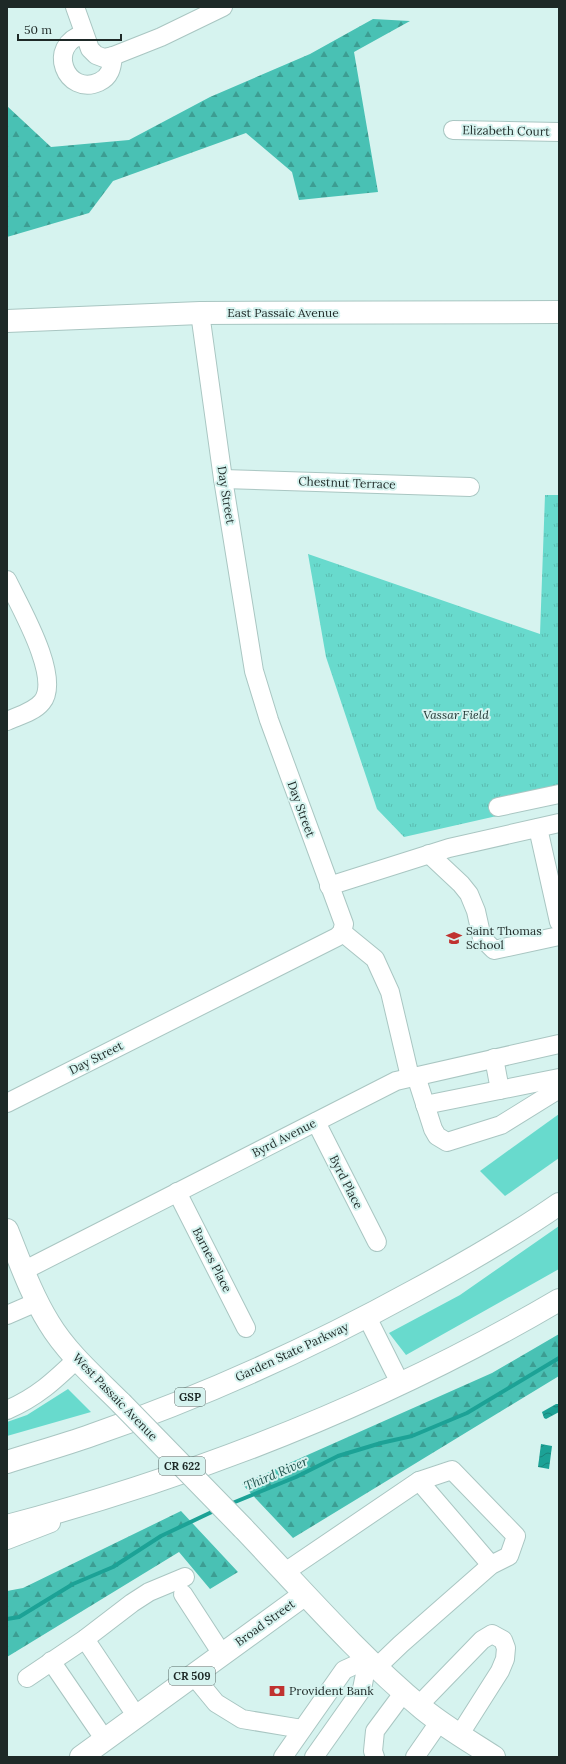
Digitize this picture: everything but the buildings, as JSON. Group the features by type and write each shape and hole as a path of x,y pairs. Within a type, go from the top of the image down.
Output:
{"main road":[{"name":"East Passaic Avenue","path":"12,317 200,314 559,312"},
{"name":"Garden State Parkway","path":"7,1462 93,1435 187,1398 280,1358 367,1317 460,1266 555,1206"},
{"name":"West Passaic Avenue","path":"7,1230 37,1302 49,1324 77,1359 243,1528 285,1572 304,1595"},
{"path":"7,1526 52,1514 148,1484 237,1453 320,1419 400,1383 471,1349 559,1300"},
{"name":"Broad Street","path":"81,1757 304,1595 411,1699 440,1721 494,1757"}],"street":[{"path":"74,7 90,49 96,55 104,58 114,56 161,38 223,7"},
{"path":"84,34 70,40 62,54 64,70 75,82 88,85 103,80 112,67 114,56"},
{"name":"Elizabeth Court","path":"453,130 559,132"},
{"name":"Day Street","path":"7,1103 337,937 342,932 344,924 269,720 254,672 223,479 200,314"},
{"name":"Chestnut Terrace","path":"223,479 470,487"},
{"path":"7,580 44,659 48,689 43,701 34,709 7,721"},
{"path":"498,807 559,794"},
{"path":"330,886 429,854 559,823"},
{"path":"538,828 559,922"},
{"path":"429,854 459,881 469,894 476,911 482,938 494,950 559,936"},
{"path":"342,932 375,958 390,992 413,1076 437,1136 447,1142 501,1125 559,1089"},
{"name":"Byrd Avenue","path":"23,1271 396,1081 559,1044"},
{"path":"494,1058 500,1090"},
{"path":"425,1105 559,1078"},
{"name":"Byrd Place","path":"316,1122 377,1242"},
{"name":"Barnes Place","path":"178,1192 246,1328"},
{"path":"7,1315 37,1302"},
{"path":"367,1317 400,1383"},
{"path":"7,1410 27,1402 52,1384 77,1359"},
{"path":"283,1757 344,1670 373,1663 401,1644 491,1565 508,1556 516,1536 452,1470 419,1481 285,1572"},
{"path":"419,1481 491,1565"},
{"path":"7,1540 148,1484"},
{"path":"27,1678 85,1639 149,1592 184,1586 222,1654"},
{"path":"375,1757 373,1751 375,1731 411,1699 440,1683 482,1640 492,1634 503,1640 506,1648 504,1659 500,1670 460,1734"},
{"path":"85,1639 136,1716"},
{"path":"51,1661 105,1740"},
{"path":"314,1757 362,1689 373,1663"},
{"path":"193,1675 216,1703 242,1719 302,1729"},
{"path":"415,1757 440,1721"}],"green space":[{"path":"373,19 410,21 354,52 378,192 299,200 292,172 246,133 113,181 89,213 7,237 7,106 51,147 129,140 210,97 310,54"},
{"name":"Vassar Field","path":"545,495 559,495 559,802 404,837 377,809 326,657 308,554 540,634"},
{"path":"559,1114 559,1158 505,1196 480,1171"},
{"path":"559,1226 559,1269 406,1355 389,1333 460,1295"},
{"path":"559,1334 559,1376 293,1538 242,1484 492,1373"},
{"path":"68,1389 91,1412 7,1436 7,1422 27,1415"},
{"path":"181,1511 238,1572 210,1589 179,1552 7,1657 7,1591 23,1588"}],"water":[{"path":"556,1404 559,1404 559,1412 546,1419 544,1418 542,1412"},
{"path":"541,1444 552,1446 549,1469 538,1467"}],"waterway":[{"name":"Third River","path":"230,1504 296,1477 338,1456 381,1443 412,1436 467,1413 559,1358"},
{"name":"Third River","path":"7,1619 19,1617 73,1584 113,1567 161,1536 216,1510"}],"place":[{"name":"Saint Thomas School","path":"454,938"},
{"name":"Provident Bank","path":"277,1691"}]}
